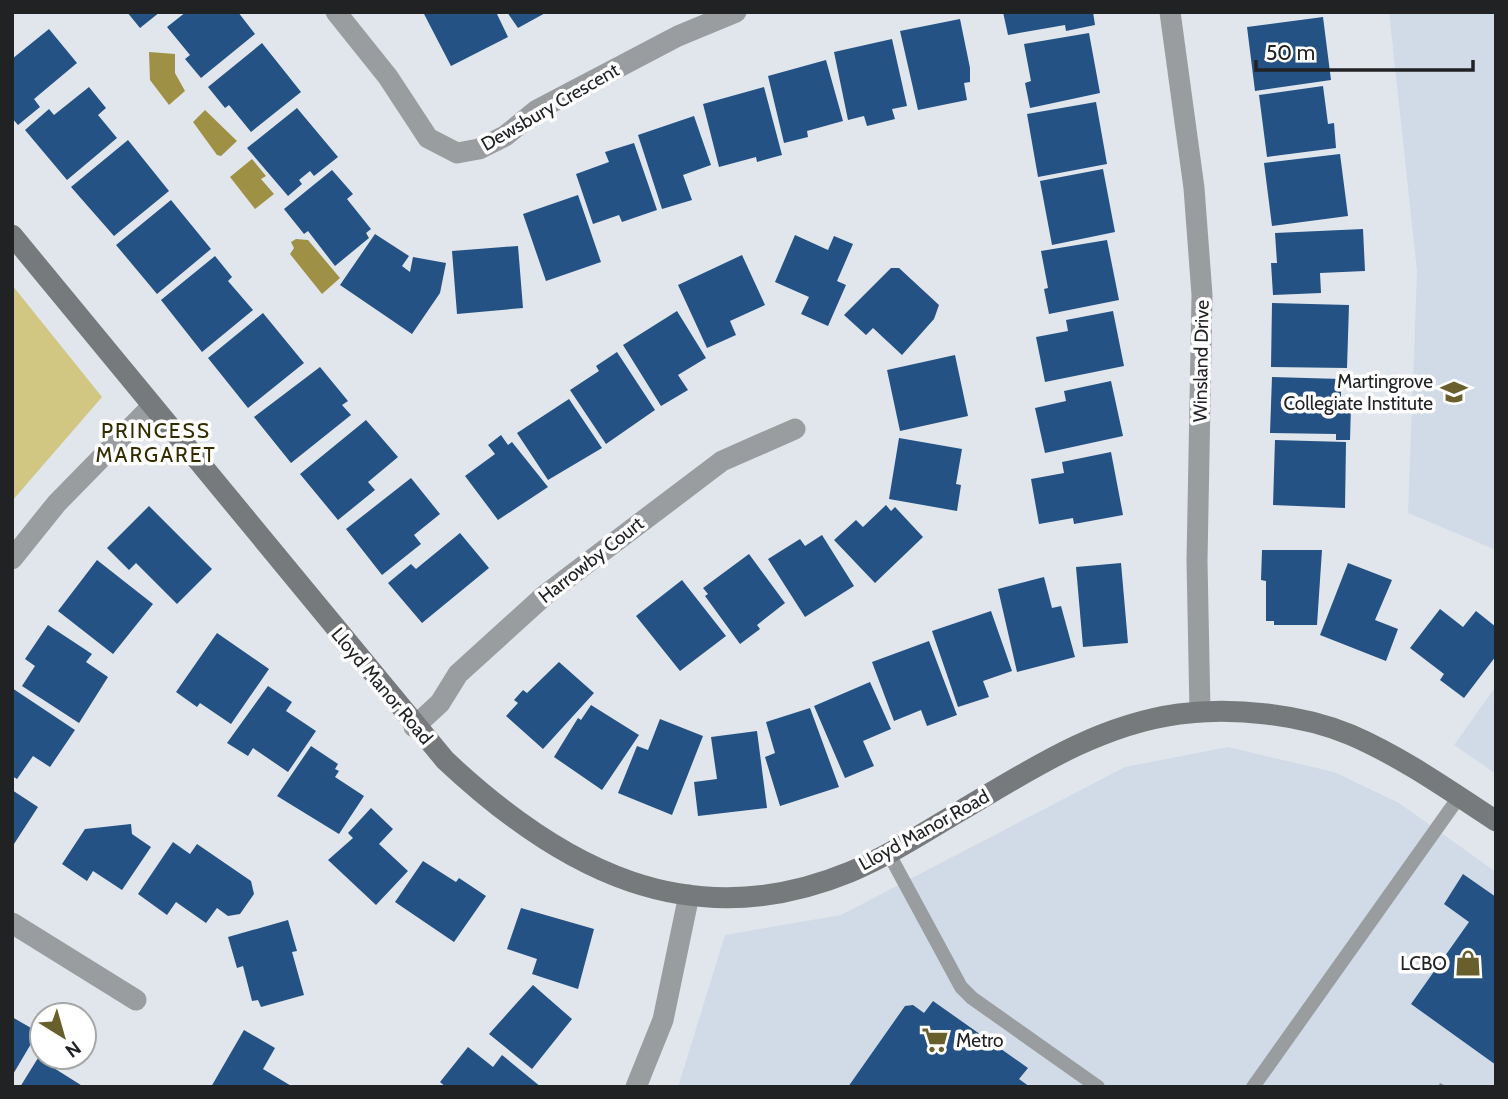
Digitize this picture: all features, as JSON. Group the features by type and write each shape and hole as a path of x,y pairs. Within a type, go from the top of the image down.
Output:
{"street":[{"name":"Dewsbury Crescent","path":"336,12 388,77 428,138 457,153 479,149 505,136 537,110 678,37 736,12"},
{"name":"Winsland Drive","path":"1170,12 1194,188 1202,295 1197,561 1200,712"},
{"name":"Lloyd Manor Road","path":"12,234 414,727 445,760 500,810 570,857 628,882 688,895 765,894 803,887 848,873 889,854 1066,749 1135,723 1200,712 1266,715 1308,722 1350,735 1496,821"},
{"path":"12,559 57,503 152,406"},
{"name":"Harrowby Court","path":"414,727 440,703 458,674 545,595 722,461 795,429"},
{"path":"636,1087 663,1020 688,895"},
{"path":"12,923 136,1000"}],"lane":[{"path":"1253,1087 1459,797"},
{"path":"889,854 961,987 972,998 1098,1087"}],"shaded area":[{"name":"Martingrove Collegiate Institute","path":"1389,12 1496,12 1496,550 1408,513 1417,271"},
{"path":"149,52 175,54 175,73 185,91 169,105 150,80"},
{"path":"205,110 237,141 221,156 217,155 193,122"},
{"path":"252,159 266,176 261,179 274,194 255,209 230,177"},
{"path":"296,239 308,240 340,278 322,294 290,254 294,248 291,242"},
{"path":"12,285 102,397 12,501"},
{"path":"1496,686 1496,774 1454,745"},
{"path":"1228,747 1334,772 1399,803 1496,872 1496,1087 678,1087 725,935 841,915 1125,767"}],"building":[{"path":"127,12 160,12 140,28"},
{"path":"186,12 238,12 255,34 201,78 185,59 190,55 167,27"},
{"path":"423,12 496,12 508,37 451,66"},
{"path":"507,12 547,12 518,28"},
{"path":"1003,12 1093,12 1095,25 1066,31 1065,25 1008,35"},
{"path":"1323,17 1331,80 1255,91 1247,27"},
{"path":"960,19 970,68 970,82 964,83 967,100 918,110 900,31"},
{"path":"49,29 77,63 34,99 40,107 18,125 12,118 12,59"},
{"path":"1089,33 1100,93 1030,108 1025,83 1031,81 1024,44"},
{"path":"892,39 907,106 892,109 895,119 867,126 864,116 848,120 834,52"},
{"path":"262,43 301,92 251,132 229,105 225,108 208,87"},
{"path":"826,60 843,121 807,131 808,137 784,143 768,76"},
{"path":"1323,86 1328,124 1334,123 1336,148 1267,157 1259,95"},
{"path":"89,87 106,108 98,115 117,138 67,180 25,130 49,109 54,115"},
{"path":"764,87 782,155 757,162 756,157 719,167 703,104"},
{"path":"1096,102 1107,164 1038,177 1027,114"},
{"path":"297,108 338,157 314,176 310,171 299,180 302,184 288,196 247,148"},
{"path":"694,116 711,165 683,175 692,200 662,209 638,135"},
{"path":"128,140 169,191 114,236 71,187"},
{"path":"634,143 657,210 622,222 619,215 593,224 576,174 609,162 605,152"},
{"path":"1340,154 1348,216 1272,226 1264,163"},
{"path":"1103,169 1115,232 1052,245 1040,181"},
{"path":"332,170 353,194 347,199 371,229 366,233 369,238 335,266 308,231 304,234 284,209"},
{"path":"578,195 601,262 546,281 523,214"},
{"path":"171,200 211,249 157,294 116,245"},
{"path":"1363,229 1365,271 1320,273 1321,293 1273,295 1271,263 1277,263 1275,233"},
{"path":"375,234 409,256 402,266 410,272 413,257 446,263 440,293 412,334 340,285"},
{"path":"795,235 828,250 834,236 853,244 837,281 846,285 828,326 801,314 809,297 775,282"},
{"path":"1107,240 1119,300 1049,314 1044,289 1048,288 1041,251"},
{"path":"518,246 523,308 457,314 452,251"},
{"path":"742,255 765,305 730,321 736,335 707,348 678,285"},
{"path":"215,256 232,277 228,281 253,310 202,352 161,300"},
{"path":"891,268 899,268 939,305 934,319 902,355 873,328 866,335 844,315"},
{"path":"1272,303 1349,305 1347,368 1271,367"},
{"path":"677,311 706,358 678,375 688,390 661,406 623,345"},
{"path":"1113,311 1124,366 1045,382 1036,337 1068,331 1066,320"},
{"path":"263,313 304,363 248,408 208,358"},
{"path":"617,352 655,410 606,444 570,390 599,371 596,366"},
{"path":"955,355 968,416 900,431 887,370"},
{"path":"320,367 348,401 342,405 351,415 291,463 254,417"},
{"path":"1272,377 1341,379 1341,405 1351,405 1350,440 1336,440 1336,434 1270,433"},
{"path":"1111,381 1123,436 1045,453 1035,408 1066,401 1064,391"},
{"path":"569,399 602,448 548,480 517,433"},
{"path":"366,420 398,457 368,482 375,490 338,520 300,474"},
{"path":"501,435 508,445 512,442 548,487 498,520 465,476 495,454 488,445"},
{"path":"899,438 962,449 956,484 961,485 957,511 889,499"},
{"path":"1275,440 1346,442 1345,508 1273,505"},
{"path":"1111,452 1123,515 1074,524 1073,518 1039,524 1031,479 1064,473 1062,462"},
{"path":"411,478 440,514 414,535 421,544 382,575 346,529"},
{"path":"886,505 891,511 895,507 923,537 875,583 834,540 856,520 863,527"},
{"path":"149,506 212,569 177,604 136,563 129,570 107,548"},
{"path":"460,533 489,568 422,623 388,583 411,564 416,569"},
{"path":"822,535 854,586 805,617 768,559 800,539 805,546"},
{"path":"1262,550 1322,550 1317,625 1274,625 1274,621 1266,621 1266,581 1261,580"},
{"path":"749,554 785,603 757,625 760,629 740,644 705,596 708,594 703,588"},
{"path":"97,560 153,604 113,654 58,611"},
{"path":"1121,563 1128,643 1083,647 1076,567"},
{"path":"1348,563 1392,580 1375,620 1398,629 1386,661 1320,635"},
{"path":"1044,577 1052,608 1061,606 1075,657 1017,672 998,589"},
{"path":"682,580 726,636 680,671 636,616"},
{"path":"1440,609 1463,627 1476,611 1496,627 1496,656 1464,698 1440,680 1444,674 1410,648"},
{"path":"991,611 1012,671 983,681 989,697 958,707 932,631"},
{"path":"48,625 92,654 86,662 108,677 79,723 22,686 35,666 25,659"},
{"path":"217,633 269,669 231,724 200,703 197,707 176,692"},
{"path":"929,641 957,715 927,726 921,710 894,721 872,662"},
{"path":"559,662 594,693 543,749 506,716 518,703 514,700 523,690 527,693"},
{"path":"870,682 891,729 863,741 874,766 845,778 814,706"},
{"path":"268,686 292,702 286,711 316,731 288,772 253,748 248,756 227,743"},
{"path":"12,688 75,730 50,767 33,756 17,779 12,776"},
{"path":"591,705 639,735 602,790 554,757 578,718 581,720"},
{"path":"810,708 839,787 780,806 765,757 775,753 766,722"},
{"path":"660,719 703,736 672,815 618,793 637,746 648,750"},
{"path":"757,731 767,808 698,816 694,782 717,779 711,737"},
{"path":"311,746 338,764 335,769 339,771 335,777 364,796 339,834 277,796"},
{"path":"12,790 38,807 12,847"},
{"path":"371,808 393,829 379,844 408,871 376,905 328,860 353,838 348,833"},
{"path":"131,824 132,834 151,847 122,890 93,871 87,881 62,864 85,829"},
{"path":"173,842 190,854 197,844 251,881 254,894 240,914 228,916 217,908 206,923 176,902 167,915 138,894"},
{"path":"423,861 456,882 459,878 486,896 454,942 395,902"},
{"name":"LCBO","path":"1463,874 1496,897 1496,1065 1411,1004 1469,922 1444,904"},
{"path":"521,908 594,929 578,989 532,974 537,959 507,949"},
{"path":"288,920 297,951 292,952 304,995 261,1007 258,1000 252,1001 243,966 237,968 228,937"},
{"path":"533,985 572,1019 532,1069 489,1034"},
{"name":"Metro","path":"933,1001 1028,1068 1019,1079 1030,1087 848,1087 905,1006 913,1005 924,1013"},
{"path":"12,1017 28,1026 28,1049 12,1076"},
{"path":"244,1030 275,1048 263,1069 293,1087 211,1087"},
{"path":"468,1047 493,1067 502,1055 541,1087 446,1087 440,1082"},
{"path":"30,1071 59,1071 84,1087 20,1087"}],"place":[{"name":"Martingrove Collegiate Institute","path":"1454,392"},
{"name":"LCBO","path":"1468,963"},
{"name":"Metro","path":"935,1040"}],"district":[{"name":"PRINCESS MARGARET","path":"156,442"}]}
